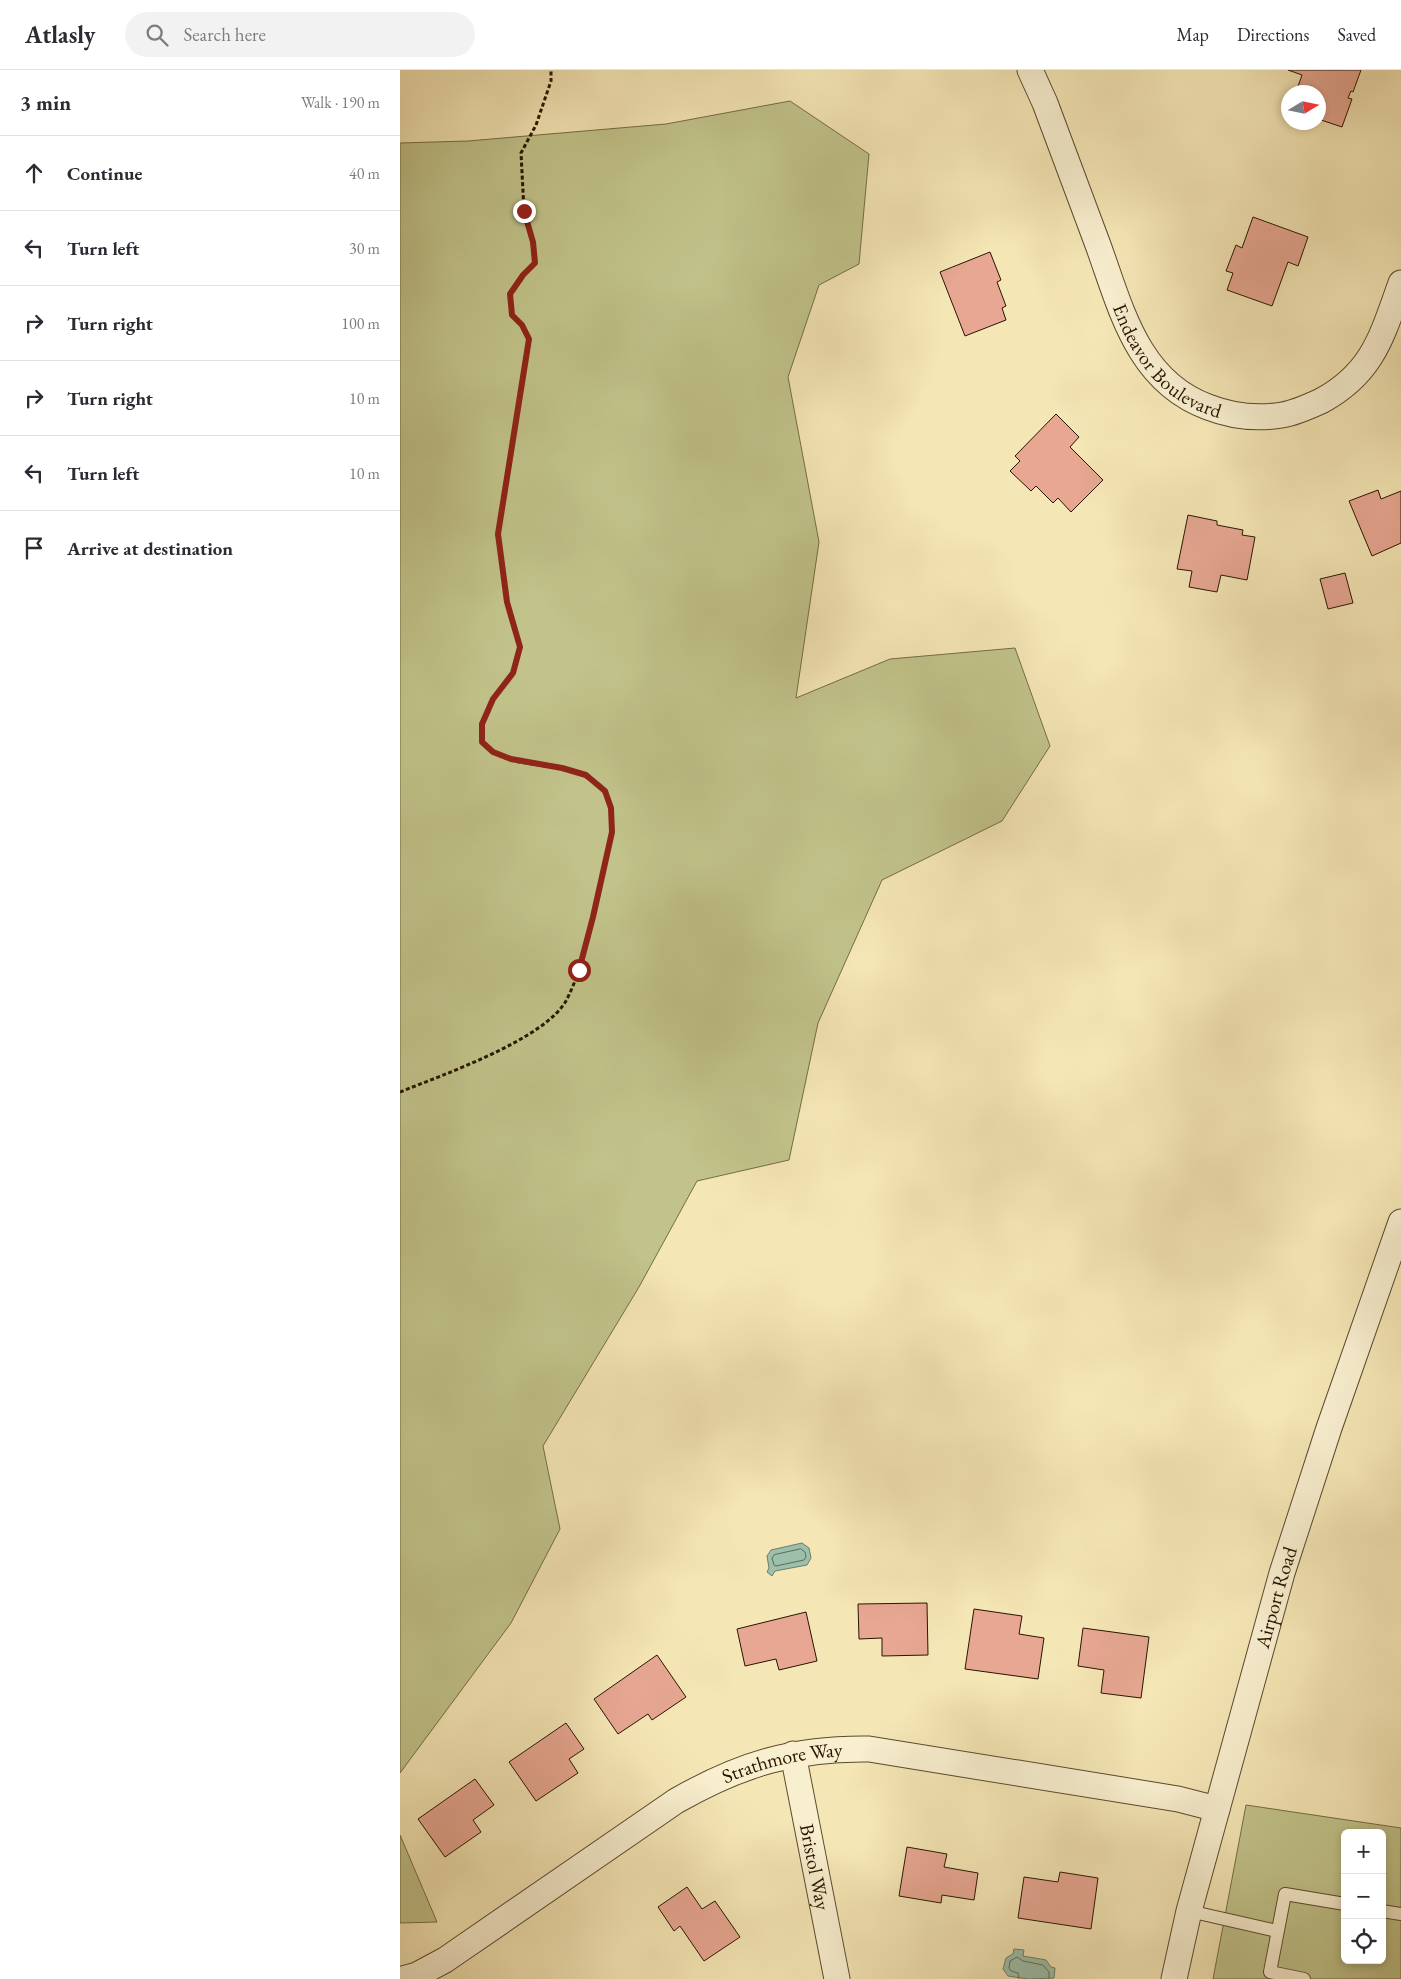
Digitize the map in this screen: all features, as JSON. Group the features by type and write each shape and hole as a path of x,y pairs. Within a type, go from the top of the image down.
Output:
{"street":[{"name":"Endeavor Boulevard","path":"1030,70 1045,103 1132,335 1156,372 1166,383 1184,396 1218,411 1260,417 1290,414 1316,403 1352,380 1369,360 1386,326 1401,283"},
{"name":"Airport Road","path":"1174,1979 1189,1911 1282,1573 1329,1428 1401,1222"},
{"name":"Strathmore Way","path":"403,1979 417,1975 445,1960 684,1796 742,1768 793,1754 843,1748 869,1749 1178,1799 1217,1809"},
{"name":"Bristol Way","path":"793,1754 838,1979"}],"lane":[{"path":"1304,1979 1270,1972 1286,1894 1341,1903"},
{"path":"1189,1911 1277,1931"},
{"path":"1386,1912 1401,1914"}],"path":[{"path":"400,1092 509,1046 549,1021 566,1000 579,970 612,832 611,808 605,791 586,775 562,768 511,759 493,752 482,742 482,724 493,699 513,673 520,647 507,602 498,534 529,339 522,325 512,315 510,294 523,275 535,263 533,242 524,211 521,153 536,125 551,81 551,70"}],"green space":[{"path":"790,101 869,154 859,264 819,285 788,377 819,542 796,698 890,659 1015,648 1050,746 1002,821 882,880 818,1023 789,1160 697,1181 639,1287 543,1446 560,1529 511,1623 400,1773 400,143 468,141 666,124"},
{"path":"1246,1805 1401,1828 1401,1979 1213,1979"},
{"path":"400,1835 437,1922 400,1923"}],"water":[{"path":"802,1543 809,1548 811,1558 807,1565 775,1571 772,1576 767,1572 769,1568 767,1556 771,1550"},
{"path":"1014,1949 1024,1950 1023,1956 1046,1960 1051,1967 1055,1968 1054,1978 1028,1979 1008,1976 1003,1969 1006,1958 1013,1954"}],"building":[{"path":"1288,70 1361,70 1353,92 1351,91 1348,98 1352,99 1342,127 1326,122 1326,85 1298,85 1302,75"},
{"path":"1253,217 1308,237 1298,266 1288,262 1272,306 1227,290 1233,273 1226,271 1236,245 1242,248"},
{"path":"990,252 1001,280 997,282 1006,306 1002,308 1006,320 965,336 940,272"},
{"path":"1056,414 1079,437 1070,447 1103,480 1071,512 1058,498 1053,503 1036,486 1031,491 1010,471 1020,461 1015,456"},
{"path":"1378,490 1381,499 1401,491 1401,543 1372,556 1349,501"},
{"path":"1188,515 1217,521 1217,525 1243,530 1242,535 1255,537 1247,580 1221,575 1217,592 1189,587 1192,571 1177,569"},
{"path":"1345,573 1353,603 1328,609 1320,579"},
{"path":"927,1603 928,1655 882,1656 882,1638 859,1639 858,1604"},
{"path":"974,1609 1022,1616 1019,1634 1044,1638 1038,1679 965,1669"},
{"path":"806,1612 817,1661 779,1670 776,1659 745,1666 737,1629"},
{"path":"1083,1628 1149,1637 1141,1698 1101,1693 1104,1670 1078,1666"},
{"path":"657,1655 686,1697 652,1720 648,1714 618,1734 594,1699"},
{"path":"566,1723 584,1749 569,1759 578,1773 536,1801 509,1762"},
{"path":"475,1779 494,1805 473,1820 481,1832 445,1857 418,1819"},
{"path":"907,1847 947,1854 944,1867 978,1873 974,1900 942,1895 941,1903 899,1896"},
{"path":"1060,1872 1098,1878 1091,1929 1018,1918 1024,1877 1058,1882"},
{"path":"687,1887 702,1909 715,1901 740,1937 704,1961 680,1926 674,1931 658,1907"}],"route":[{"path":"524,211 533,242 535,263 523,275 510,294 512,315 522,325 529,339 498,534 501,572 507,602 520,647 513,673 493,699 482,724 482,742 493,752 511,759 562,768 586,775 605,791 611,808 612,832 579,970"}]}
